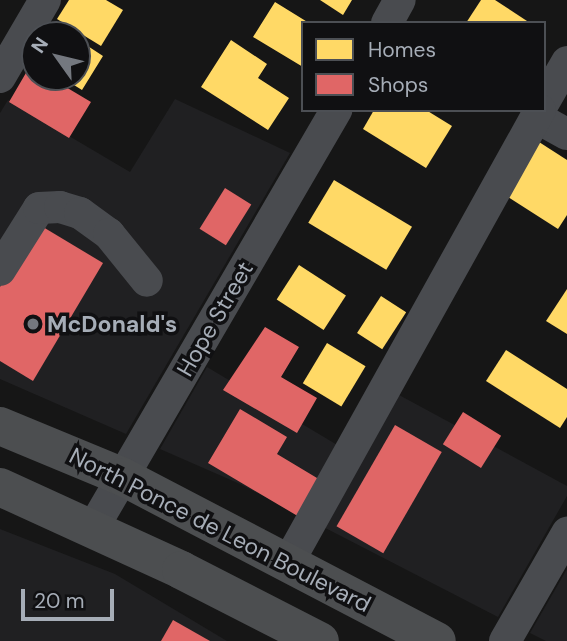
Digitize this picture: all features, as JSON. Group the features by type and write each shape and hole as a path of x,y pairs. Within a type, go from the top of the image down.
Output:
{"highway":[{"name":"North Ponce de Leon Boulevard","path":"0,426 123,477 289,561 437,641"},
{"path":"0,487 93,528 320,641"}],"street":[{"path":"0,77 45,0"},
{"path":"388,21 400,0"},
{"path":"546,99 567,62"},
{"name":"Hope Street","path":"93,528 335,112"},
{"path":"289,561 539,112"},
{"path":"542,112 567,134"},
{"path":"0,270 39,208 60,207 80,213 109,234 147,281"},
{"path":"505,641 567,533"}],"shaded area":[{"path":"175,99 290,153 126,434 0,379 0,113 8,100 130,172"},
{"path":"207,367 349,452 388,389 567,486 567,496 498,617 240,484 160,449"},
{"path":"0,529 115,574 227,641 0,641"},
{"path":"567,569 567,641 546,641 530,633"}],"building: Homes":[{"path":"69,0 106,0 123,10 101,46 91,40 91,21 57,19"},
{"path":"320,0 352,0 343,15"},
{"path":"481,0 495,0 527,21 467,21"},
{"path":"275,2 306,21 301,21 301,66 253,37"},
{"path":"231,40 267,64 258,78 289,98 268,130 201,87"},
{"path":"91,48 103,56 91,75"},
{"path":"373,112 429,112 452,126 426,168 363,129"},
{"path":"539,142 567,160 567,215 558,229 505,195"},
{"path":"334,180 412,227 386,270 308,223"},
{"path":"299,265 346,295 324,330 277,299"},
{"path":"567,289 567,334 546,321"},
{"path":"381,296 406,312 382,349 357,333"},
{"path":"327,343 366,366 341,406 303,383"},
{"path":"506,350 567,389 567,417 560,428 486,381"}],"building: Shops":[{"path":"21,81 21,91 73,91 91,102 69,138 9,102"},
{"path":"225,188 251,204 226,245 200,229"},
{"name":"McDonald's","path":"38,224 103,263 33,381 0,361 0,287"},
{"path":"265,327 299,347 281,377 317,398 297,433 223,390"},
{"path":"240,409 287,437 277,454 322,481 301,518 208,463"},
{"path":"463,412 501,436 481,468 443,444"},
{"path":"395,425 442,452 383,553 337,526"},
{"path":"173,620 210,641 161,641"}],"place":[{"name":"McDonald's","path":"33,324"}]}
